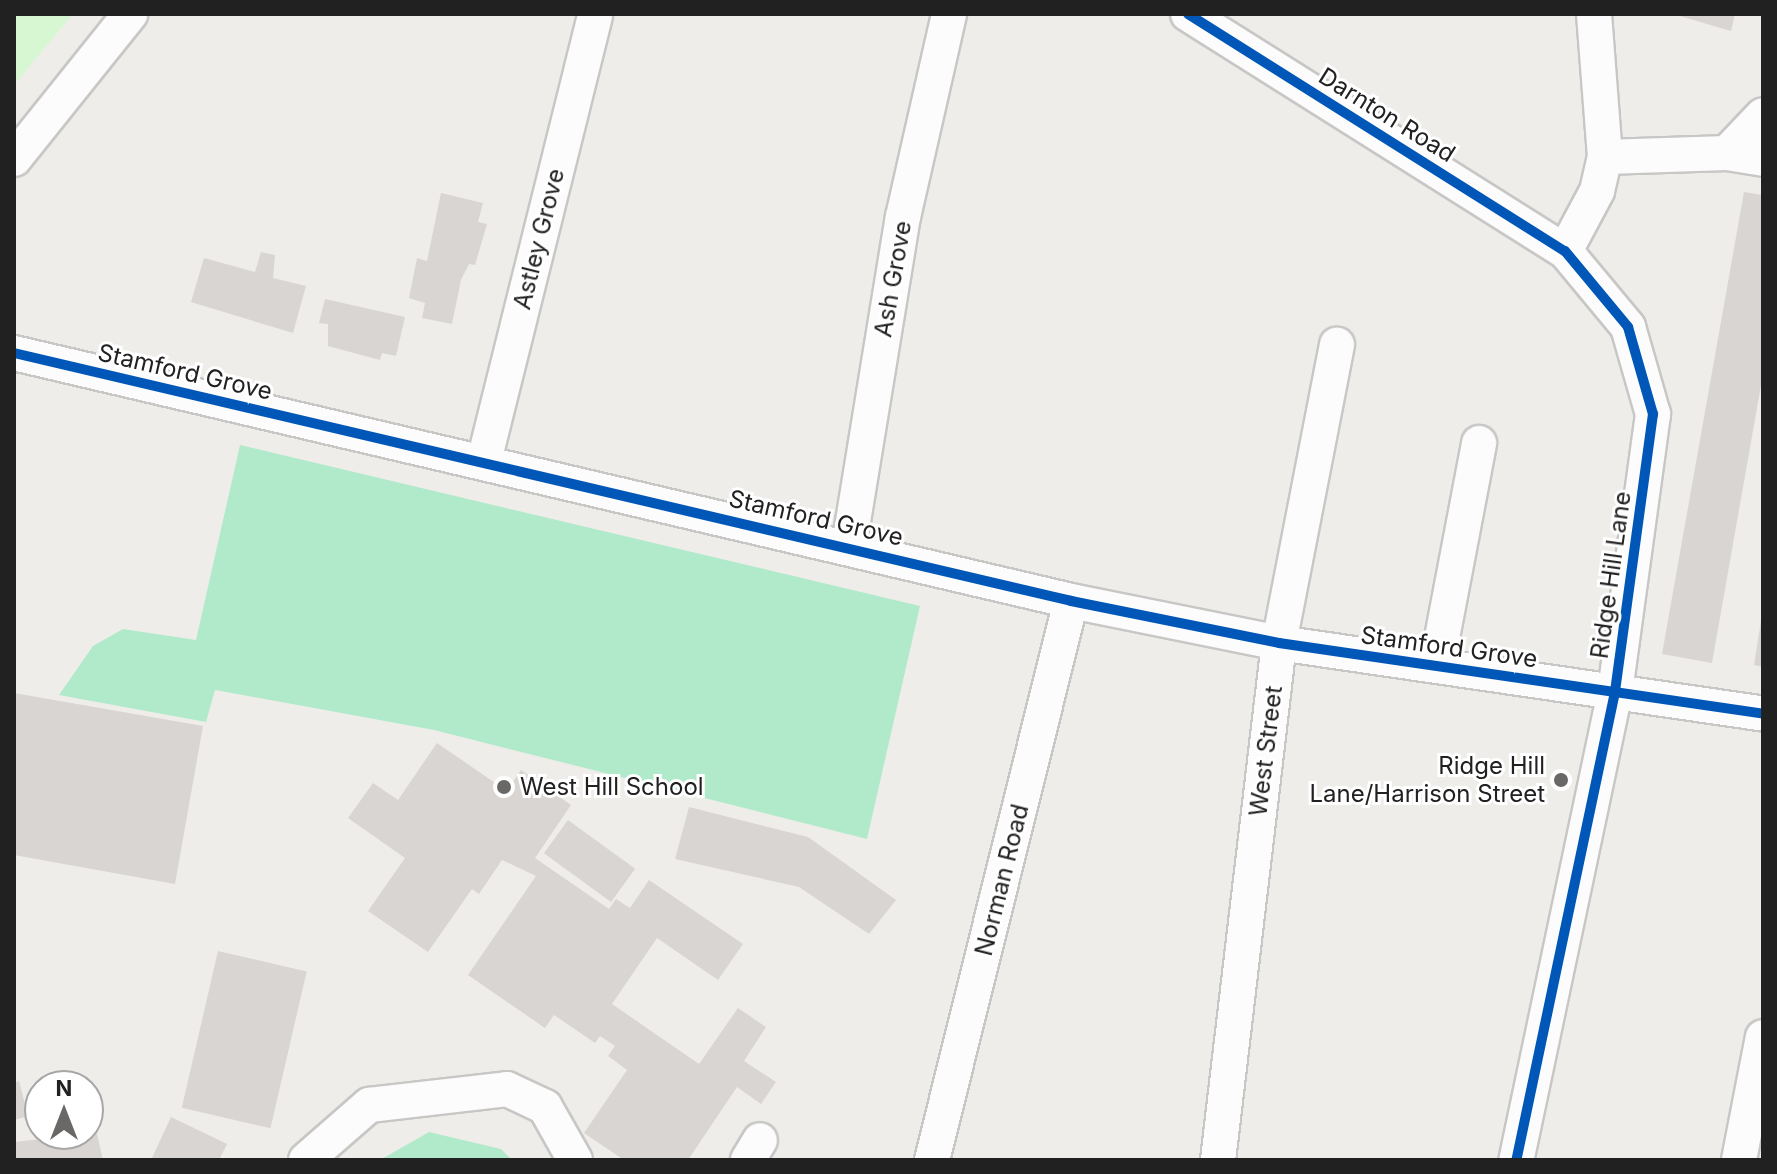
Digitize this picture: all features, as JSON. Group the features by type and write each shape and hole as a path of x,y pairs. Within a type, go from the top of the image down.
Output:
{"street":[{"path":"14,159 130,14"},
{"name":"Ash Grove","path":"849,546 903,217 949,14"},
{"name":"Darnton Road","path":"1188,14 1565,251"},
{"path":"1565,251 1597,191 1605,157 1594,14"},
{"name":"Astley Grove","path":"484,461 595,17"},
{"path":"1727,153 1763,115"},
{"path":"1605,157 1727,153 1763,159"},
{"name":"Ridge Hill Lane","path":"1516,1160 1615,692 1653,414 1628,327 1565,251"},
{"name":"West Street","path":"1218,1160 1279,643 1337,345"},
{"name":"Stamford Grove","path":"14,353 849,546 1071,601 1279,643 1763,714"},
{"path":"1437,664 1479,443"},
{"name":"Norman Road","path":"932,1160 1071,601"},
{"path":"1739,1160 1763,1037"},
{"path":"306,1160 369,1105 507,1089 545,1107 575,1160"}],"green space":[{"path":"14,14 73,14 14,85"},
{"path":"240,445 920,606 867,839 434,730 215,690 206,722 59,695 93,646 123,629 196,640"},
{"path":"429,1132 501,1149 512,1160 380,1160"}],"building":[{"path":"1673,14 1735,14 1731,31"},
{"path":"1744,192 1763,195 1763,374 1712,663 1662,654"},
{"path":"441,193 483,203 478,222 487,224 475,265 469,264 461,280 452,324 422,318 425,303 409,298 417,258 427,261"},
{"path":"261,252 275,255 273,278 306,286 293,333 191,302 204,258 255,272"},
{"path":"325,299 405,317 396,356 382,353 380,360 328,346 328,324 319,323"},
{"path":"1763,621 1763,667 1754,665"},
{"path":"14,693 203,726 175,884 14,855"},
{"path":"437,743 507,791 521,770 571,805 535,858 609,909 616,899 630,908 649,880 743,944 718,980 657,938 612,1004 699,1064 738,1008 766,1027 744,1061 776,1082 761,1104 737,1087 688,1160 624,1160 584,1133 627,1070 608,1056 615,1046 600,1036 595,1043 554,1015 545,1028 468,975 536,876 502,860 479,894 472,889 428,952 368,911 405,858 348,818 373,783 398,800"},
{"path":"689,807 808,837 896,900 869,934 799,887 675,859"},
{"path":"568,820 635,869 611,902 544,853"},
{"path":"218,951 307,971 270,1128 182,1108"},
{"path":"19,1081 24,1117 14,1120 14,1083"},
{"path":"171,1117 227,1144 219,1160 151,1160"},
{"path":"24,1141 24,1150 101,1150 103,1160 14,1160 14,1142"}],"cycle path":[{"path":"1188,14 1565,251 1628,327 1653,414 1615,692 1516,1160"},
{"path":"14,353 1071,601 1279,643 1763,714"}],"place":[{"name":"Ridge Hill Lane/Harrison Street","path":"1561,780"},
{"name":"West Hill School","path":"504,787"}]}
